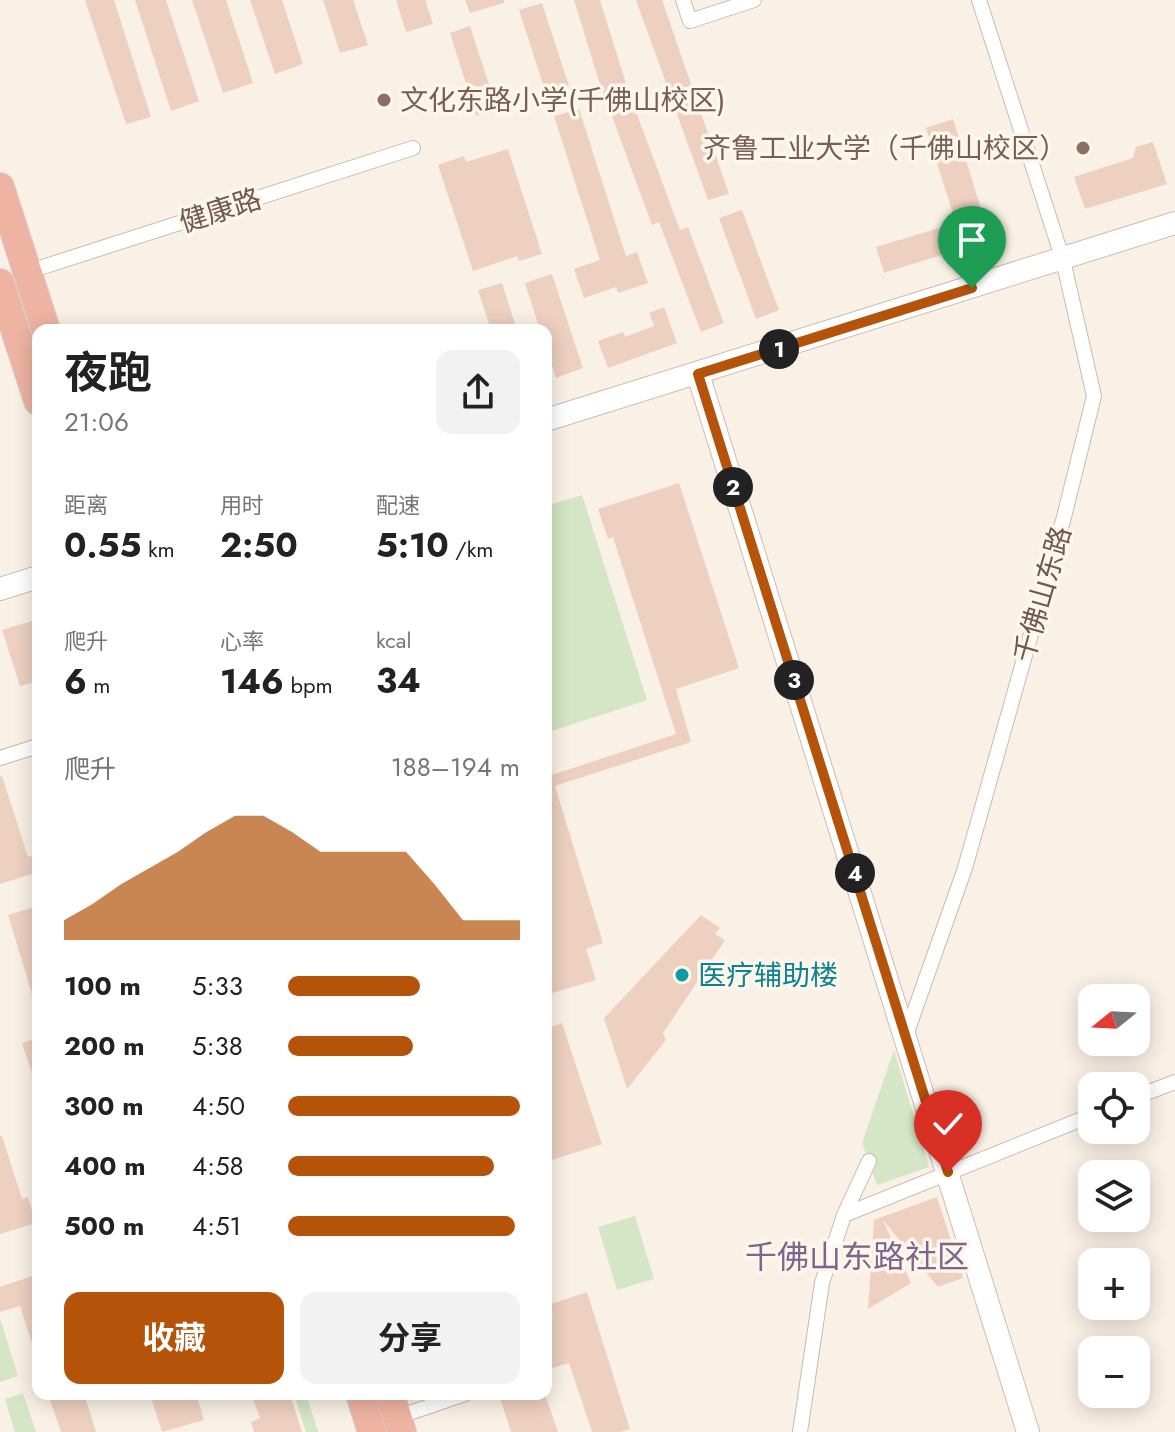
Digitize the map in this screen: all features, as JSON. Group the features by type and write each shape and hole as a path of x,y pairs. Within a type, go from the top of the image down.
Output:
{"highway":[{"path":"0,187 44,324"},
{"path":"0,283 32,382"},
{"path":"362,1400 372,1432"}],"street":[{"path":"683,0 690,21 754,0"},
{"name":"千佛山东路","path":"906,1035 965,868 1094,396 1063,260 979,0"},
{"name":"健康路","path":"27,272 413,148"},
{"path":"552,418 1175,223"},
{"path":"698,374 1028,1432"},
{"path":"0,589 32,579"},
{"path":"0,758 32,748"},
{"path":"1150,1092 1175,1082"},
{"path":"844,1215 1078,1121"},
{"path":"800,1432 822,1283 844,1215 869,1161"},
{"path":"397,1414 445,1400"}],"green space":[{"path":"582,495 647,700 552,731 552,504"},
{"path":"894,1050 929,1167 877,1185 862,1143"},
{"path":"635,1216 654,1279 617,1290 598,1227"},
{"path":"0,1318 18,1376 0,1382"},
{"path":"23,1393 36,1432 15,1432 5,1399"},
{"path":"296,1400 308,1400 318,1432 306,1432"}],"building":[{"path":"85,0 114,0 151,117 126,124"},
{"path":"135,0 166,0 199,101 171,111"},
{"path":"192,0 226,0 253,83 223,93"},
{"path":"250,0 282,0 303,64 275,74"},
{"path":"323,0 353,0 368,45 340,53"},
{"path":"396,0 425,0 433,24 406,32"},
{"path":"465,0 504,0 504,3 470,13"},
{"path":"574,0 600,0 628,90 680,230 688,227 724,323 701,332 659,222 652,225 599,81"},
{"path":"636,0 662,0 729,194 708,200"},
{"path":"542,3 569,86 546,94 519,10"},
{"path":"470,26 497,109 476,116 450,33"},
{"path":"579,109 626,256 637,252 648,283 618,293 616,287 584,298 574,269 600,260 554,116"},
{"path":"953,119 989,234 984,235 986,241 884,273 876,247 956,223 926,128"},
{"path":"1153,142 1167,184 1085,209 1074,177 1133,158 1136,147"},
{"path":"508,149 542,254 519,261 517,256 473,271 438,165 464,156 466,162"},
{"path":"742,210 779,310 756,319 719,218"},
{"path":"552,274 583,368 556,378 552,366 552,324 538,324 525,283"},
{"path":"502,283 515,324 489,324 478,290"},
{"path":"664,307 677,343 608,368 598,341 623,332 625,337 654,326 649,313"},
{"path":"679,483 739,668 676,689 691,742 555,786 603,943 586,949 596,980 552,993 552,775 676,734 613,537 608,539 598,509"},
{"path":"32,621 32,683 20,686 2,630"},
{"path":"0,777 28,857 32,856 32,874 0,884"},
{"path":"32,908 32,994 8,915"},
{"path":"701,915 720,928 715,934 725,940 663,1033 666,1040 627,1089 604,1018"},
{"path":"562,1023 602,1144 552,1160 552,1027"},
{"path":"32,1040 32,1073 22,1043"},
{"path":"2,1136 22,1199 28,1197 32,1224 0,1234"},
{"path":"937,1197 963,1278 938,1287 883,1220 911,1283 868,1309 874,1220"},
{"path":"32,1276 32,1344 20,1306 0,1312 0,1287"},
{"path":"587,1292 630,1429 592,1432 569,1363 552,1368 552,1304"},
{"path":"50,1400 86,1400 96,1432 61,1432"},
{"path":"152,1400 198,1400 204,1420 162,1432"},
{"path":"253,1400 292,1400 302,1432 254,1432 251,1422 260,1418"},
{"path":"501,1400 547,1400 558,1432 511,1432"}],"place":[{"name":"文化东路小学(千佛山校区)","path":"384,100"},
{"name":"齐鲁工业大学（千佛山校区）","path":"1083,148"},
{"name":"医疗辅助楼","path":"682,975"}],"district":[{"name":"千佛山东路社区","path":"857,1257"}],"route":[{"path":"948,1172 698,374 972,288"}]}
